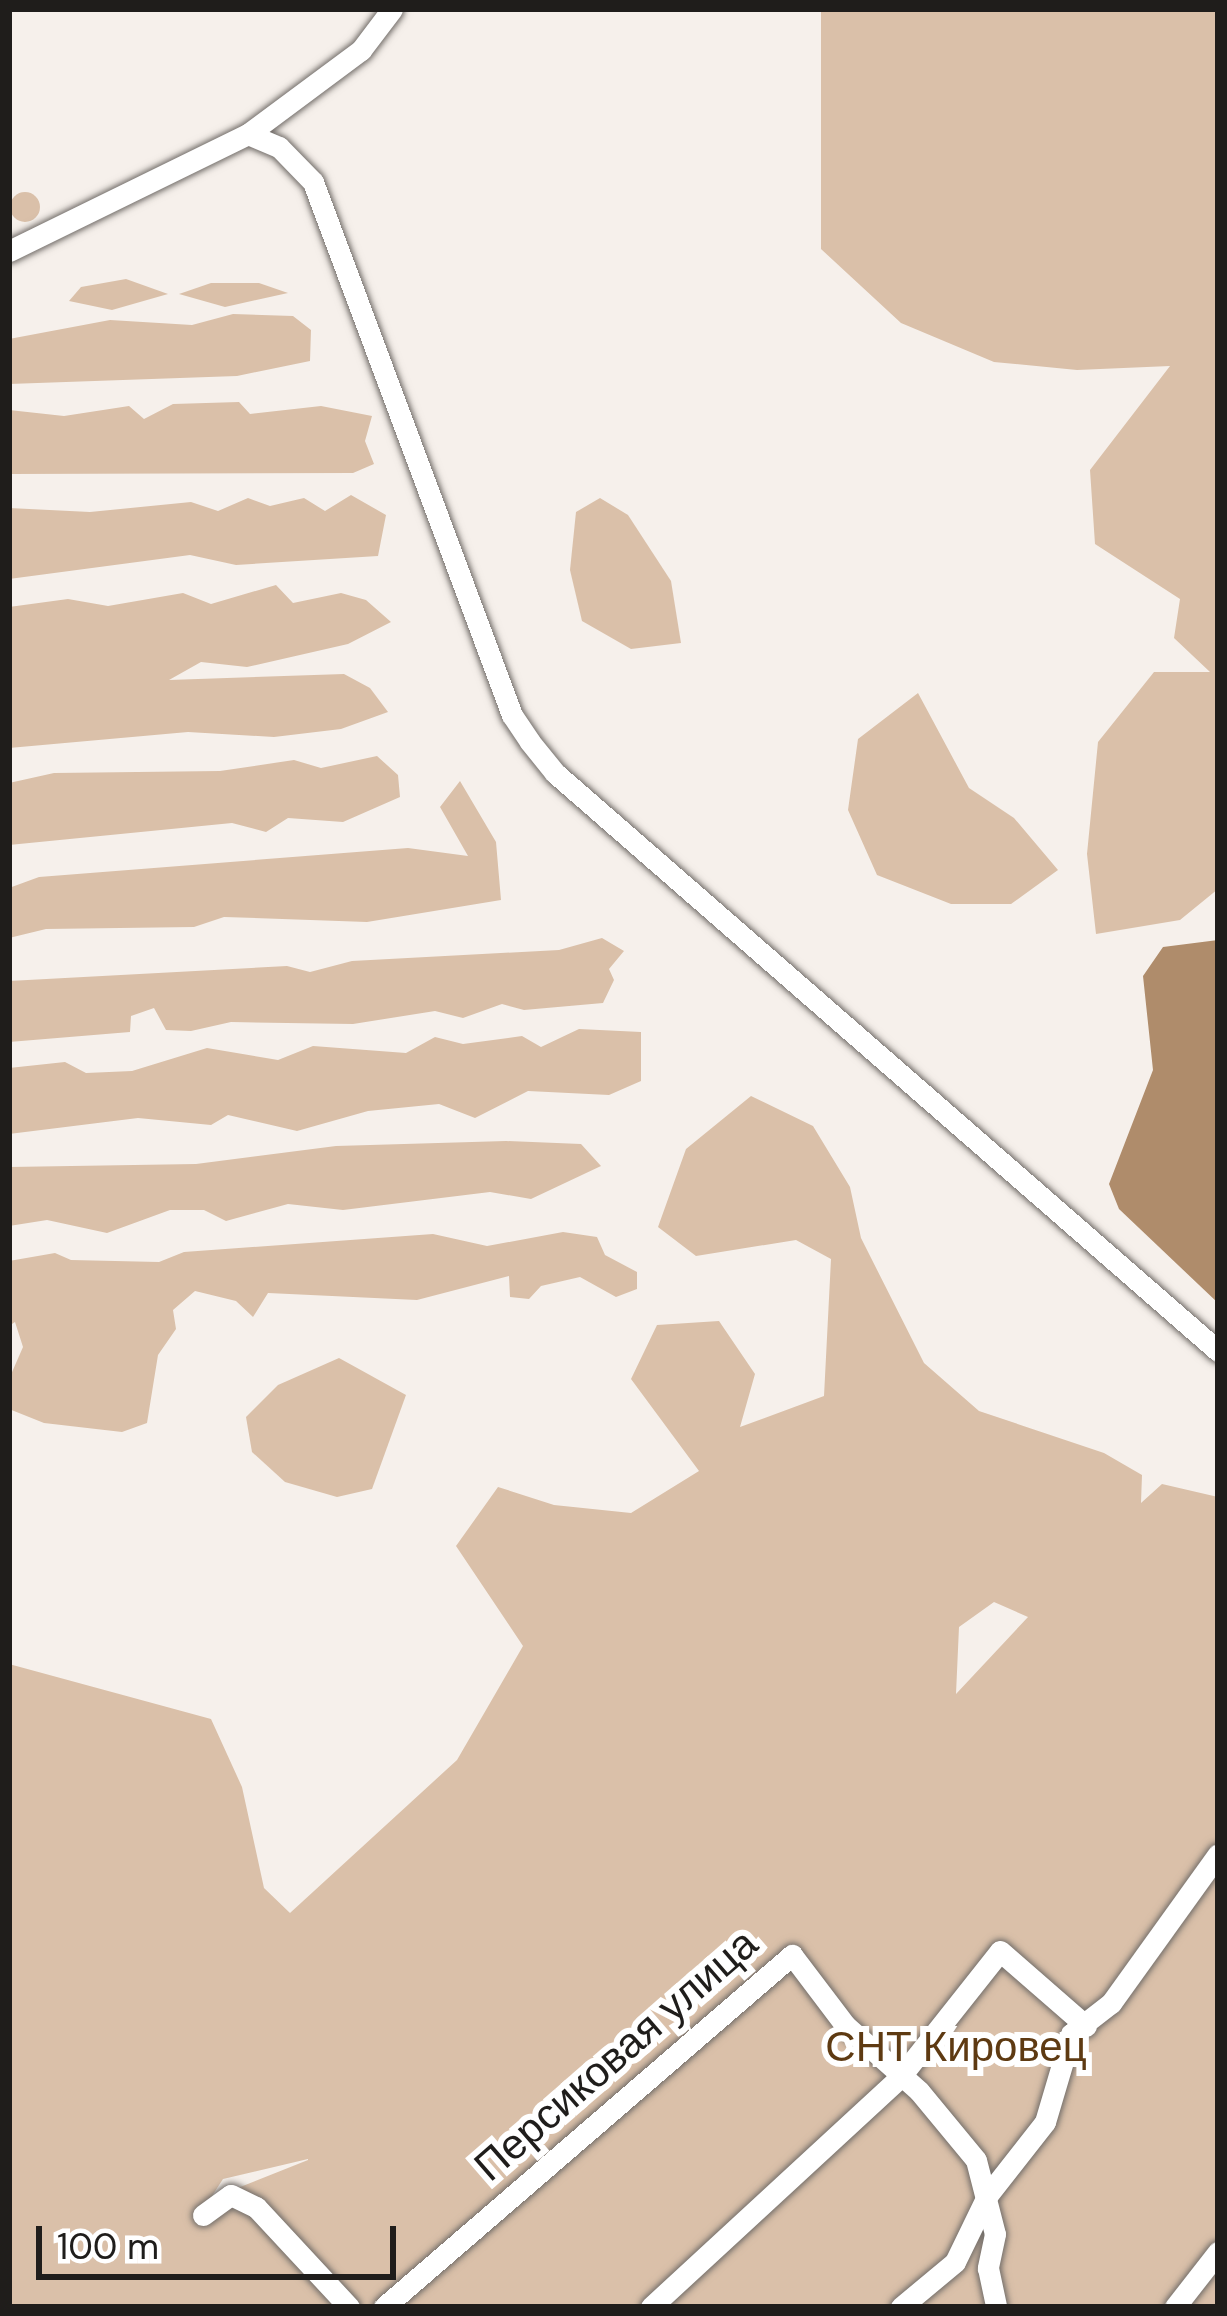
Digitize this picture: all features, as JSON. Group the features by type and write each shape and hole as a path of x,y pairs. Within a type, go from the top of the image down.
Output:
{"street":[{"path":"9,251 248,134 361,50 392,9"},
{"path":"248,134 279,147 313,182 512,715 530,742 555,773 1218,1351"},
{"path":"902,2307 955,2262 987,2196 1045,2122 1072,2035 1087,2026 1218,1854"},
{"path":"651,2307 901,2075 1000,1951 1087,2026"},
{"name":"Персиковая улица","path":"384,2307 777,1962 792,1955 845,2025 901,2075 976,2160 987,2196 996,2307"},
{"path":"203,2215 231,2194 256,2207 349,2307"},
{"path":"1174,2307 1218,2252"}],"green space":[{"path":"821,9 1218,9 1218,889 1180,920 1096,934 1087,854 1098,742 1154,672 1210,672 1174,638 1180,599 1095,544 1090,470 1170,366 1077,370 994,362 901,323 821,249"},
{"path":"25,192 36,196 40,207 36,218 25,222 14,218 10,207 14,196"},
{"path":"126,279 168,294 112,310 69,301 81,287"},
{"path":"211,283 259,283 288,293 225,307 179,294"},
{"path":"233,314 293,316 311,330 310,361 237,376 9,384 9,339 110,320 192,325"},
{"path":"239,402 250,414 321,406 372,416 365,441 374,464 353,473 9,474 9,410 64,416 129,406 144,419 173,404"},
{"path":"351,495 386,515 378,556 236,565 190,555 9,579 9,508 90,512 191,502 218,511 248,498 270,506 304,498 325,511"},
{"path":"600,498 628,515 671,581 681,643 631,649 582,621 570,570 576,512"},
{"path":"276,585 293,603 341,593 366,600 391,622 348,644 247,667 201,662 169,680 344,674 370,688 388,712 341,729 274,737 188,732 9,748 9,607 68,599 108,606 183,593 211,604"},
{"path":"918,693 969,788 1014,818 1058,870 1011,904 951,904 877,875 848,810 858,739"},
{"path":"377,756 398,775 400,797 343,822 288,818 266,832 232,823 9,845 9,783 54,773 220,771 294,760 321,768"},
{"path":"460,781 496,842 501,900 367,922 224,917 194,927 46,929 9,938 9,888 39,877 408,848 468,856 440,807"},
{"path":"602,938 624,951 609,969 614,980 603,1003 524,1010 502,1004 463,1018 435,1011 353,1024 231,1022 191,1031 166,1030 154,1008 131,1016 130,1032 9,1042 9,981 287,966 310,972 352,961 559,950"},
{"path":"579,1029 641,1032 641,1081 609,1095 528,1091 475,1118 439,1104 368,1111 297,1131 228,1115 211,1125 138,1118 9,1134 9,1068 65,1062 86,1073 132,1071 207,1048 278,1060 313,1046 406,1053 435,1037 463,1044 522,1036 541,1047"},
{"name":"СНТ Кировец","path":"751,1096 813,1126 850,1187 861,1238 924,1363 979,1411 1104,1453 1142,1475 1141,1503 1162,1484 1218,1497 1218,2307 9,2307 9,1664 211,1719 242,1787 264,1888 290,1913 457,1760 523,1646 456,1546 498,1487 554,1505 631,1513 699,1471 631,1379 657,1325 719,1321 755,1374 740,1427 824,1396 831,1259 796,1240 696,1256 658,1227 686,1149","holes":["994,1602 1028,1617 956,1694 959,1627","308,2160 210,2199 223,2179"]},
{"path":"506,1141 581,1144 601,1166 531,1199 490,1192 343,1210 288,1204 226,1221 204,1210 170,1210 107,1233 47,1220 9,1226 9,1167 196,1164 336,1146"},
{"path":"563,1232 597,1237 605,1255 637,1272 637,1289 616,1297 580,1277 541,1286 529,1299 510,1297 509,1276 417,1300 268,1293 253,1317 236,1301 195,1291 173,1310 176,1329 158,1355 147,1423 122,1432 44,1423 9,1409 9,1379 23,1347 15,1322 9,1326 9,1261 55,1253 71,1260 159,1262 184,1252 433,1234 487,1246"},
{"path":"339,1358 406,1395 372,1489 337,1497 285,1482 252,1452 246,1417 278,1385"}],"shaded area":[{"path":"1218,940 1218,1303 1119,1209 1109,1184 1153,1070 1143,976 1163,947"}]}
